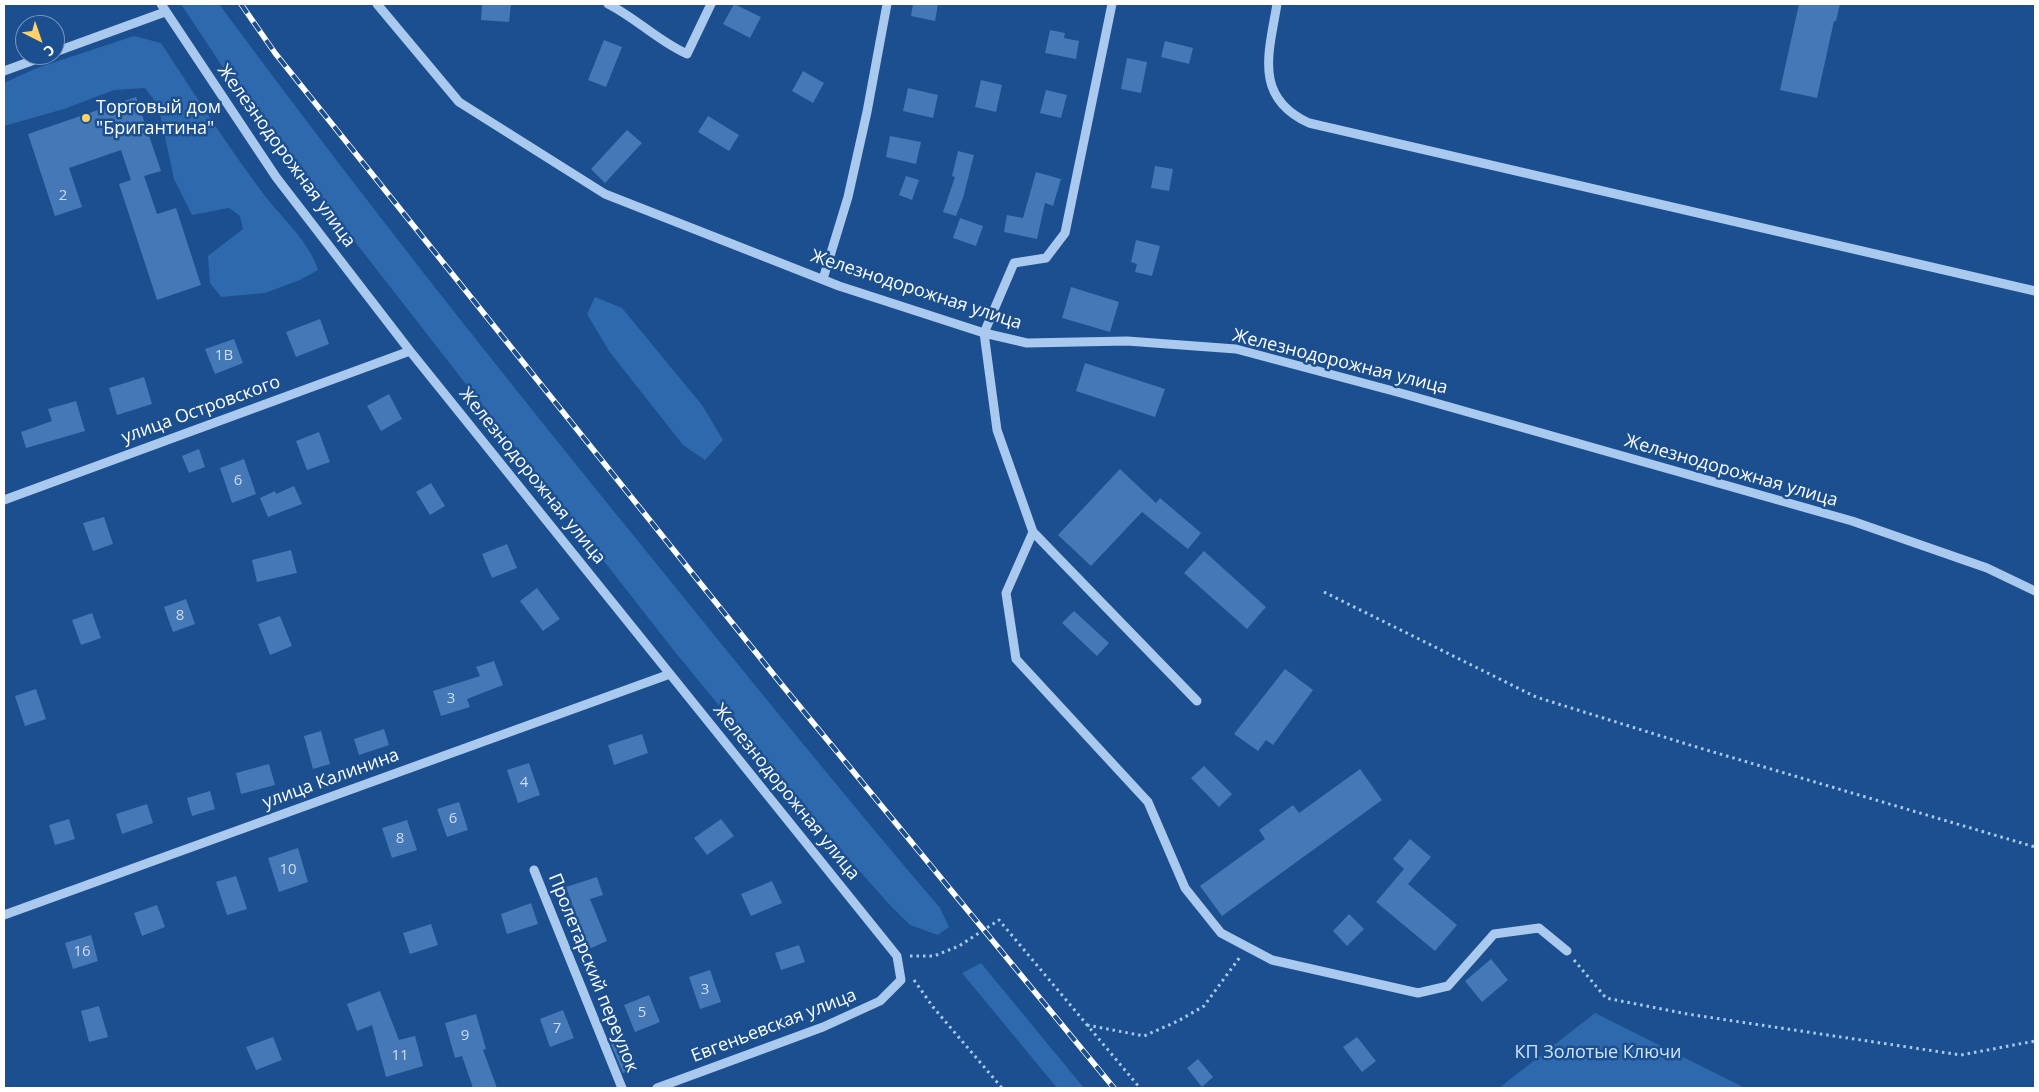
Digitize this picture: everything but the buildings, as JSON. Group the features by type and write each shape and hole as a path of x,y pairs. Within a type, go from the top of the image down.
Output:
{"street":[{"name":"Железнодорожная улица","path":"377,4 459,102 605,194 823,279 984,333 1027,342 1127,341 1236,350 1397,392 1662,469 1852,521 1987,568 2035,591"},
{"path":"608,4 622,11 670,46 687,54 711,4"},
{"path":"823,279 848,198 867,112 887,4"},
{"path":"1112,4 1065,233 1046,258 1014,263 984,333 997,430 1033,532 1197,701"},
{"path":"1277,4 1267,65 1270,79 1281,104 1293,115 1309,123 2035,292"},
{"name":"Железнодорожная улица","path":"163,8 276,177 410,351 897,956"},
{"path":"65,48 163,8"},
{"path":"4,71 20,65"},
{"name":"улица Островского","path":"4,500 410,351"},
{"path":"1033,532 1006,594 1016,659 1148,802 1186,888 1221,933 1272,960 1418,993 1448,986 1494,934 1539,928 1567,951"},
{"name":"улица Калинина","path":"4,915 670,674"},
{"name":"Пролетарский переулок","path":"534,870 622,1088"},
{"name":"Евгеньевская улица","path":"657,1088 823,1027 880,1001 901,980 897,956"}],"path":[{"path":"1324,592 1536,697 2035,847"},
{"path":"897,956 934,956 959,946 999,920 1140,1088"},
{"path":"1087,1025 1144,1036 1178,1021 1204,1006 1248,947"},
{"path":"1567,951 1606,998 1687,1014 1961,1055 2035,1041"},
{"path":"912,978 933,1007 1002,1088"}],"green space":[{"path":"181,4 219,4 325,146 488,355 761,692 940,908 949,927 938,935 910,925 888,903 794,797 671,647 338,220 222,66"},
{"path":"134,36 161,43 210,118 269,202 308,248 318,270 300,280 265,293 221,297 210,283 208,256 243,229 240,216 229,208 192,215 174,179 158,105 145,88 114,90 64,109 4,126 4,85 6,82 46,65 65,65 65,59"},
{"path":"595,297 622,308 702,405 723,440 705,460 683,445 609,351 587,314"},
{"path":"981,963 1084,1088 1057,1088 962,973"},
{"name":"КП Золотые Ключи","path":"1595,1013 1745,1088 1499,1088"}],"railway":[{"path":"241,4 275,53 782,685 1114,1088"}],"place":[{"name":"Торговый дом \"Бригантина\"","path":"86,118"}]}
